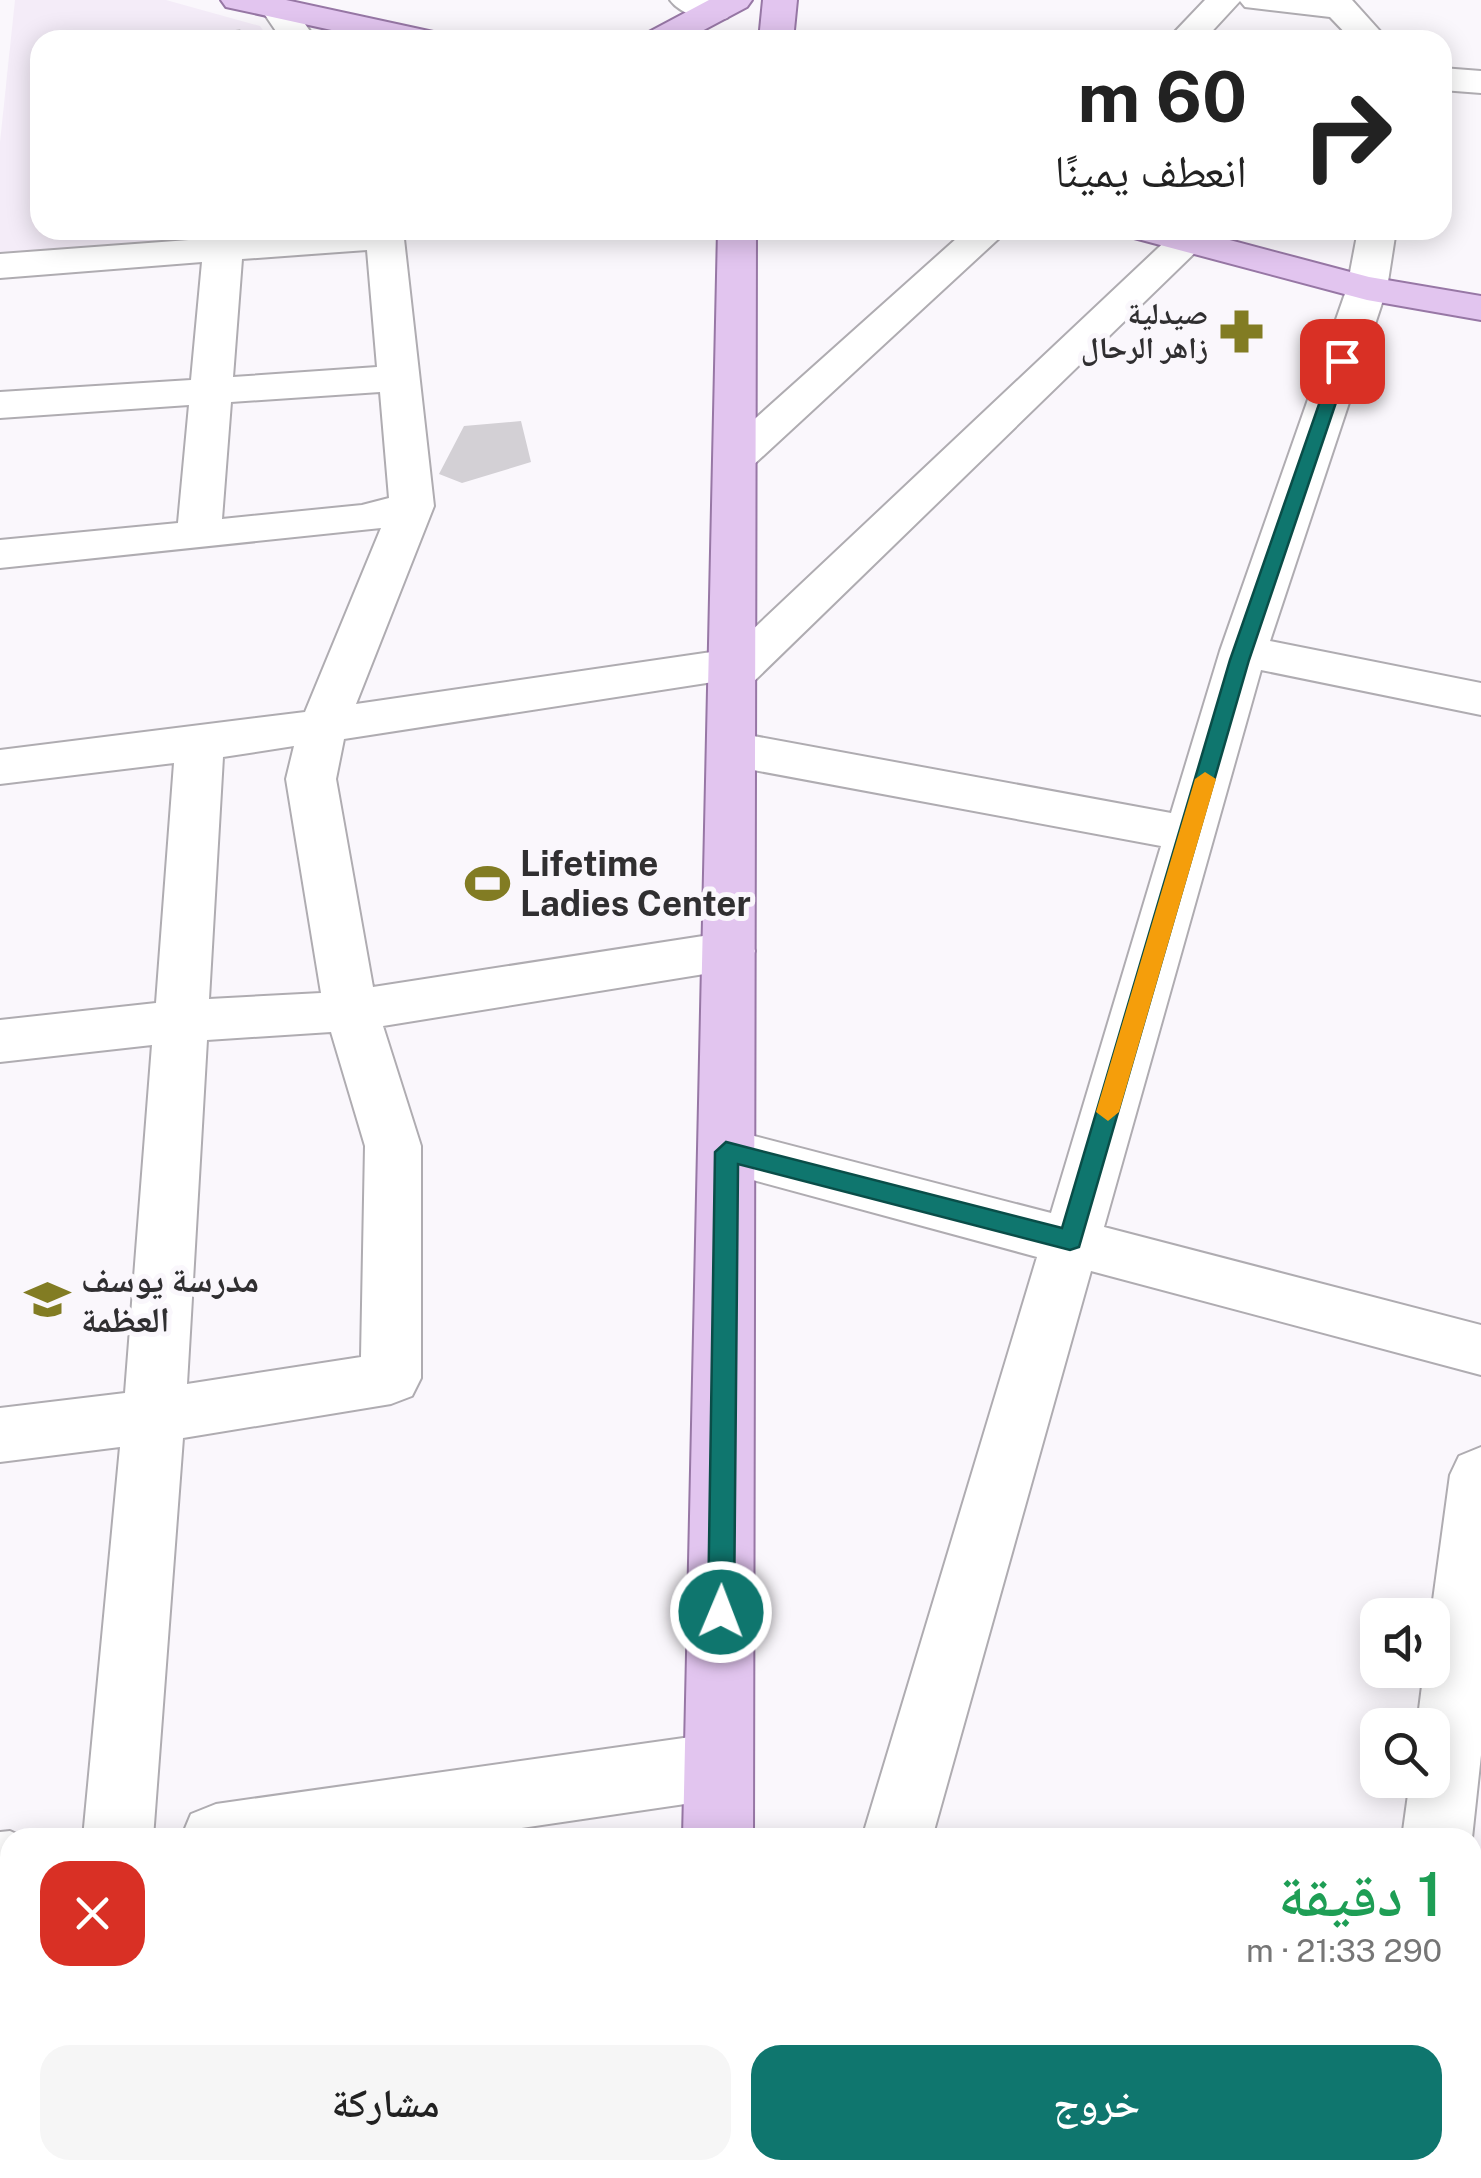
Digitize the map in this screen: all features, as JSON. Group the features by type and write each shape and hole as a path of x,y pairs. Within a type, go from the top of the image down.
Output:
{"main road":[{"path":"238,0 380,30"},
{"path":"777,30 780,0"},
{"path":"675,30 719,3 731,30"},
{"path":"718,1828 737,240"},
{"path":"1187,240 1366,288 1481,308"}],"street":[{"path":"1194,30 1224,0"},
{"path":"1257,0 1336,4 1361,30"},
{"path":"278,8 292,30"},
{"path":"1452,80 1481,82"},
{"path":"0,266 320,240"},
{"path":"0,1435 154,1416 391,1378 394,1146 352,1010 311,780 323,726 412,506 385,240"},
{"path":"734,459 978,240"},
{"path":"0,766 200,744 732,670 1163,240"},
{"path":"900,1828 1243,651 1366,288 1375,240"},
{"path":"199,535 223,249"},
{"path":"0,405 399,378"},
{"path":"0,554 362,519 412,506"},
{"path":"1243,651 1481,698"},
{"path":"119,1828 154,1416 200,744"},
{"path":"732,749 1189,834"},
{"path":"0,1040 181,1021 352,1010 729,951"},
{"path":"726,1152 1481,1350"},
{"path":"1438,1828 1481,1475"},
{"path":"286,1828 719,1766"}],"shaded area":[{"path":"15,0 166,0 263,30 30,30 30,240 251,240 0,262 0,142"}],"building":[{"path":"521,421 531,462 462,483 439,474 464,426"}],"slow traffic":[{"path":"1108,1112 1205,779"}],"place":[{"name":"صيدلية زاهر الرحال","path":"1241,331"},
{"name":"Lifetime Ladies Center","path":"487,884"},
{"name":"مدرسة يوسف العظمة","path":"48,1300"}],"route":[{"path":"721,1612 726,1152 1070,1240 1240,660 1342,361"}]}
